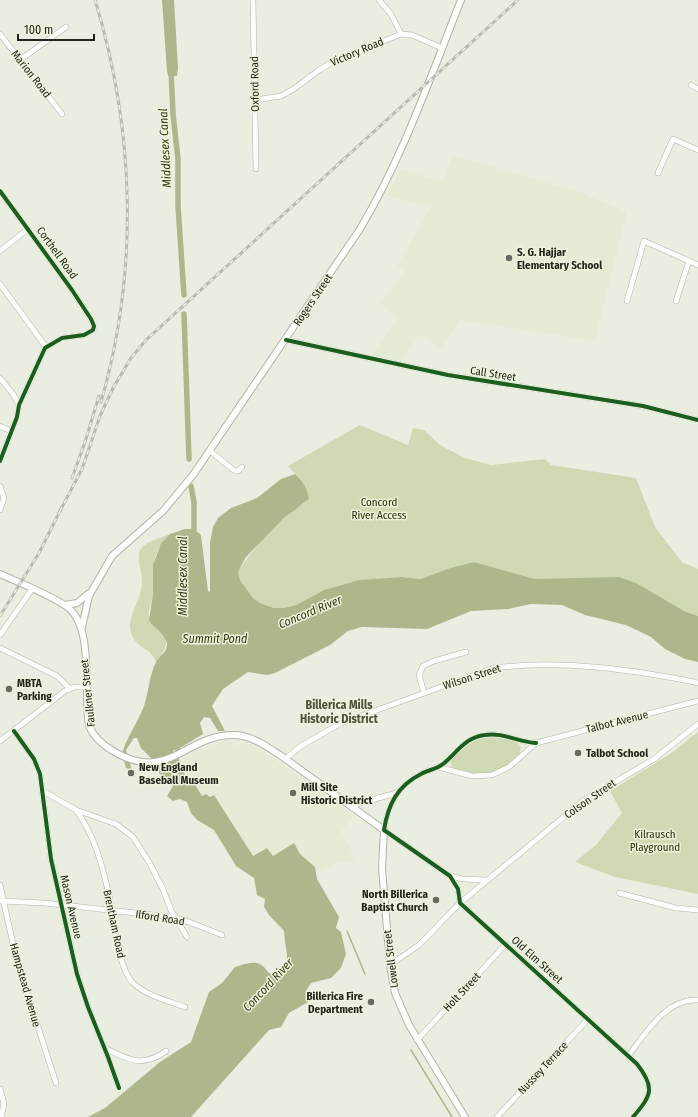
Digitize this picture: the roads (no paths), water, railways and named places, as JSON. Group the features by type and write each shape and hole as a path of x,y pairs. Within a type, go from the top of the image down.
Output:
{"main road":[{"name":"Rogers Street","path":"82,630 84,611 91,592 112,556 163,511 210,451 341,258 377,200 403,145 461,0"},
{"path":"0,574 65,605 76,615 82,630"},
{"path":"65,605 81,600 91,592"},
{"name":"Faulkner Street","path":"82,630 89,723 93,733 105,746 125,757 154,763 178,756 211,739 234,735 254,740 285,759"},
{"path":"285,759 384,830"},
{"name":"Lowell Street","path":"384,830 382,868 390,965 397,1001 417,1040 465,1117"}],"street":[{"name":"Oxford Road","path":"253,0 256,169"},
{"path":"379,0 391,14 401,34 412,35 442,48"},
{"path":"20,60 66,27"},
{"name":"Marion Road","path":"0,34 62,114"},
{"name":"Victory Road","path":"255,100 273,98 288,93 333,62 401,34"},
{"path":"692,86 698,90"},
{"path":"658,173 673,140 698,150"},
{"name":"Corthell Road","path":"0,191 72,290 91,319 93,329 87,334 62,338 46,347"},
{"path":"0,251 28,229"},
{"path":"627,301 644,241 698,265"},
{"path":"676,300 689,261"},
{"path":"0,284 46,347 19,405 17,417 0,460"},
{"name":"Call Street","path":"286,340 448,375 638,406 698,419"},
{"path":"0,378 13,394 19,405"},
{"path":"0,426 11,431"},
{"path":"210,451 235,471 238,471 242,467"},
{"path":"0,486 4,498 0,510"},
{"path":"0,635 32,589"},
{"path":"0,648 57,676 70,689"},
{"path":"424,693 419,675 422,666 466,652"},
{"name":"Wilson Street","path":"285,759 301,746 337,725 494,668 515,665 620,670 698,683"},
{"path":"0,741 70,689 86,687"},
{"name":"Talbot Avenue","path":"384,830 390,806 397,793 412,779 438,768 468,740 482,735 503,736 536,743 698,702"},
{"name":"Colson Street","path":"390,965 419,945 460,902 583,801 654,759 698,724"},
{"name":"Mason Avenue","path":"14,731 36,762 41,778 50,853 81,988 119,1088"},
{"name":"Talbot Avenue","path":"438,768 472,776 492,775 509,767 536,743"},
{"path":"43,791 76,810 113,823 128,832 138,843 149,862 176,918 187,937"},
{"name":"Talbot Avenue","path":"352,808 359,803 397,793"},
{"name":"Brentham Road","path":"76,810 89,830 97,849 123,964 131,980 150,994 186,1007"},
{"path":"384,830 450,876 463,879 486,880"},
{"path":"450,876 458,889 460,902"},
{"name":"Hampstead Avenue","path":"0,885 2,902 17,962 56,1083"},
{"path":"619,893 669,906 698,910"},
{"name":"Ilford Road","path":"2,902 62,904 176,918 222,935"},
{"name":"Old Elm Street","path":"460,902 628,1056 643,1072 650,1088 647,1100 633,1117"},
{"name":"Holt Street","path":"417,1040 506,944"},
{"path":"628,1056 666,1011 675,1003 684,1000 698,1000"},
{"name":"Nussey Terrace","path":"497,1117 588,1019"},
{"path":"105,1048 140,1062 154,1059 166,1051"},
{"path":"0,1089 4,1104 1,1117"}],"water":[{"name":"Middlesex Canal","path":"162,0 174,0 178,68 177,76 168,76 167,71"},
{"path":"295,474 304,485 309,499 283,519 246,557 238,572 240,580 253,598 260,603 274,608 284,608 296,605 324,590 359,580 402,577 421,579 450,568 474,562 535,579 619,577 636,583 684,611 698,616 698,662 685,659 665,649 651,637 626,625 585,615 562,605 531,604 508,609 471,611 427,629 362,627 348,631 330,645 275,673 267,675 248,672 223,689 212,706 225,731 218,731 210,718 204,717 200,723 203,734 180,748 178,751 174,750 173,752 176,752 186,778 192,784 194,783 202,796 206,794 210,797 214,795 253,856 267,848 273,856 294,843 300,854 315,867 317,879 339,917 336,928 341,932 346,954 341,968 331,978 311,983 306,991 308,1002 289,1013 281,1027 269,1030 191,1117 88,1117 105,1108 160,1062 191,1042 209,992 222,983 235,967 250,963 257,963 264,967 269,973 274,975 284,971 286,966 287,956 284,931 269,915 264,907 265,899 257,895 254,878 236,866 214,830 197,820 191,813 187,802 180,799 173,801 167,796 173,786 159,773 154,761 141,748 137,738 134,738 126,750 132,770 126,768 122,753 144,706 150,678 156,662 165,652 167,647 166,640 162,634 149,620 153,595 153,565 161,543 170,534 185,529 194,529 201,535 208,591 210,592 210,543 213,527 218,518 231,508 257,498 281,479"}],"waterway":[{"name":"Middlesex Canal","path":"171,70 173,114 178,159 178,206 184,295"},
{"name":"Middlesex Canal","path":"184,314 189,459"},
{"name":"Middlesex Canal","path":"191,486 194,502 194,536"},
{"path":"347,931 365,974"},
{"path":"411,1050 452,1117"}],"railway":[{"path":"95,0 108,49 118,100 124,150 127,201 126,251 122,302 113,352 101,402"},
{"path":"60,511 82,469 100,416 113,388 131,358 146,340 518,0"},
{"path":"72,478 99,396"},
{"path":"0,616 39,553 62,507"}],"place":[{"name":"S. G. Hajjar Elementary School","path":"509,258"},
{"name":"MBTA Parking","path":"9,689"},
{"name":"Talbot School","path":"578,753"},
{"name":"New England Baseball Museum","path":"131,773"},
{"name":"Mill Site Historic District","path":"293,793"},
{"name":"North Billerica Baptist Church","path":"436,900"},
{"name":"Billerica Fire Department","path":"371,1002"}],"district":[{"name":"Billerica Mills Historic District","path":"339,712"}],"park label":[{"name":"Concord River Access","path":"379,508"},
{"name":"Kilrausch Playground","path":"655,840"}],"water label":[{"name":"Concord River","path":"310,612"},
{"name":"Summit Pond","path":"215,639"},
{"name":"Concord River","path":"268,985"}]}
